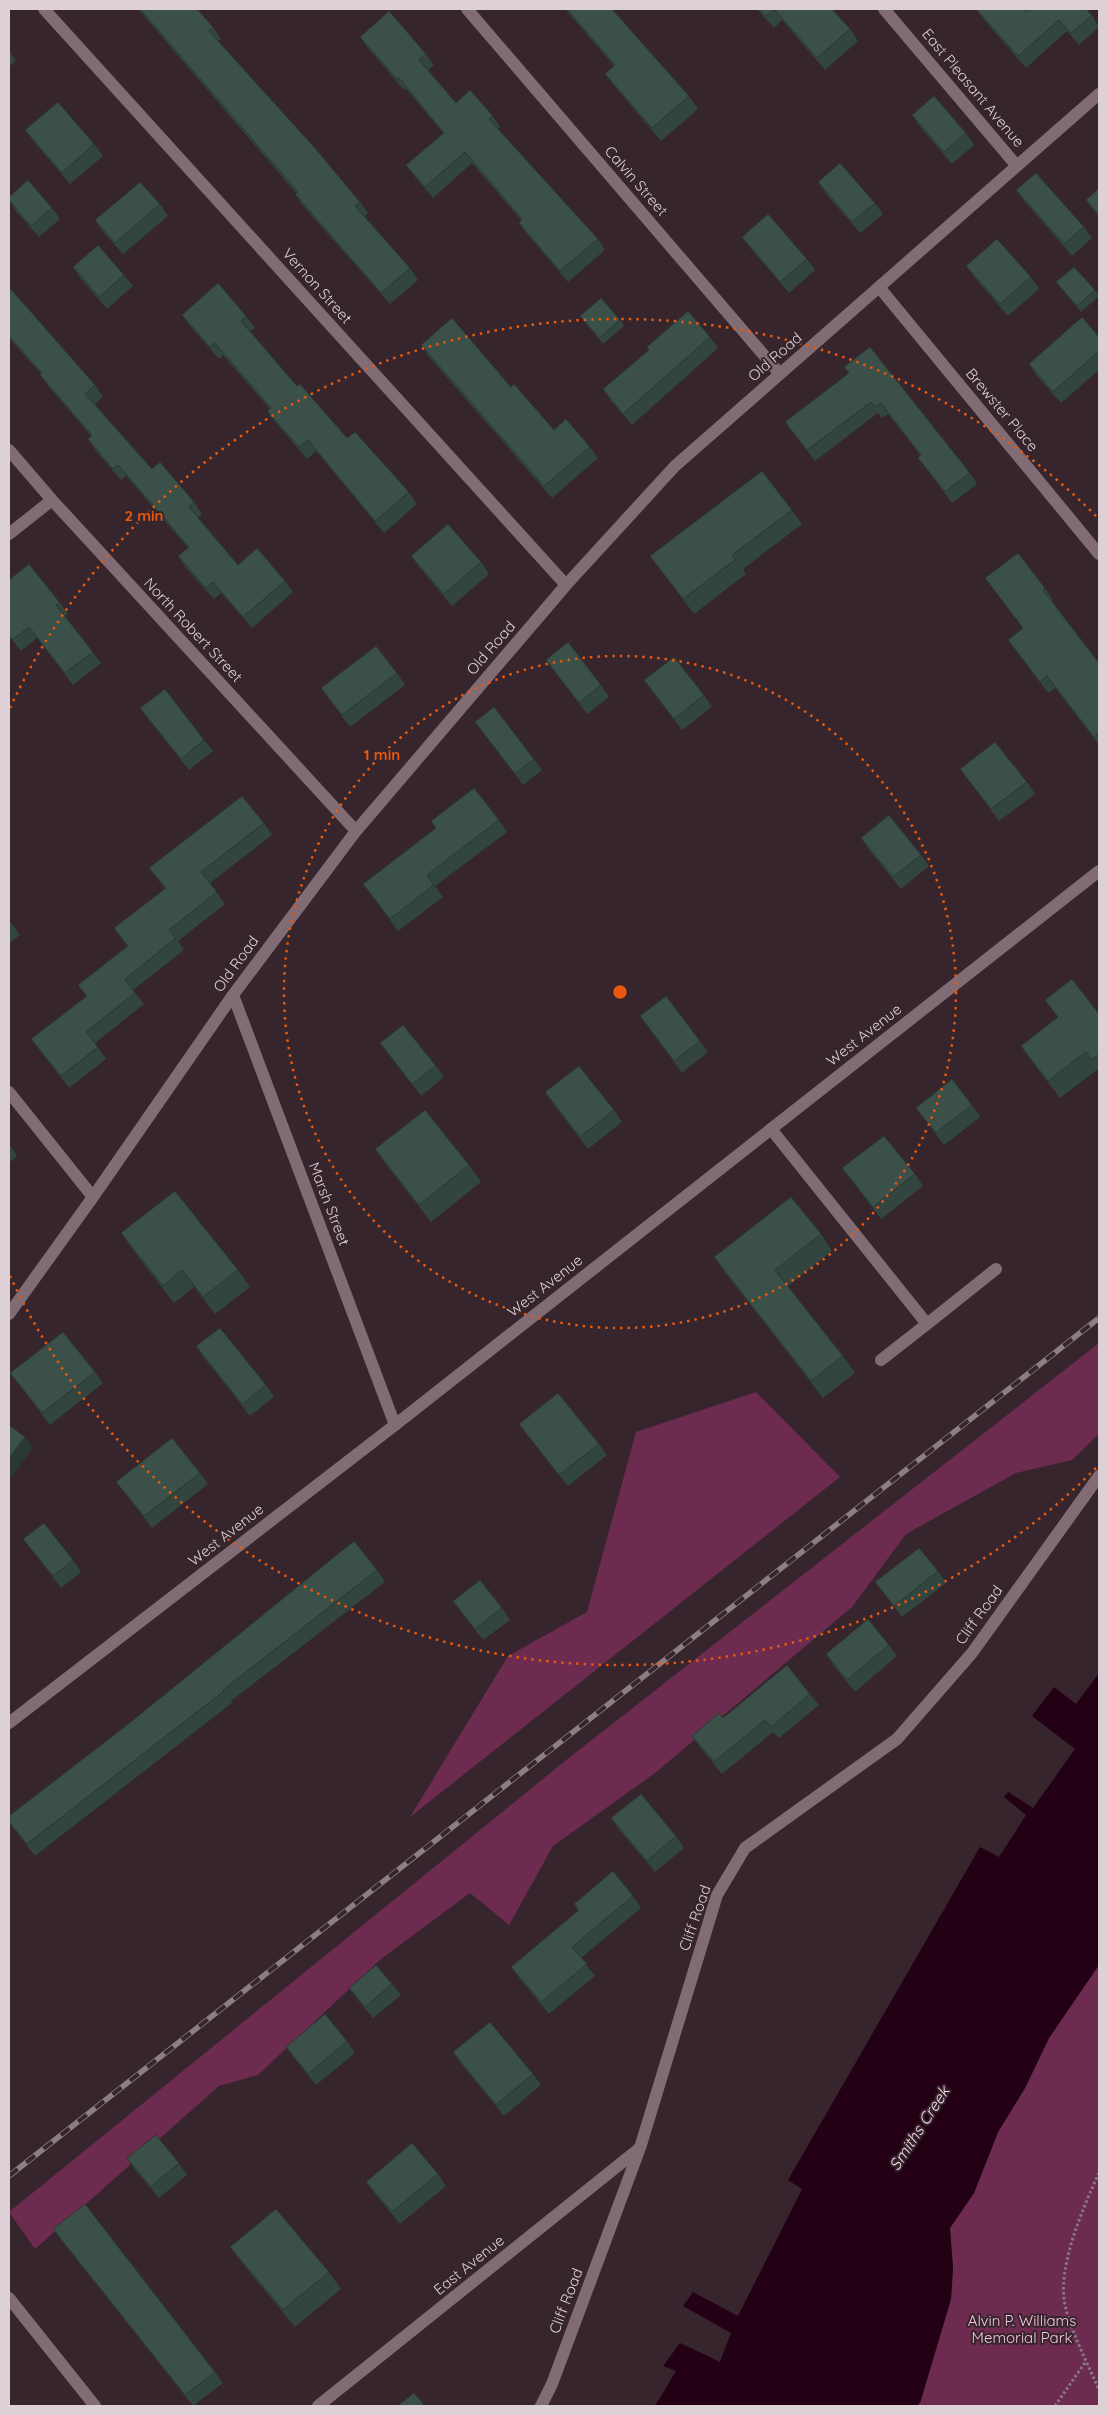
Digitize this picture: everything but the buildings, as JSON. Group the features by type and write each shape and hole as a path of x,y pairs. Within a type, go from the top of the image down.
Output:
{"street":[{"name":"Vernon Street","path":"44,9 566,585"},
{"name":"Calvin Street","path":"467,9 780,374"},
{"name":"East Pleasant Avenue","path":"884,9 1017,166"},
{"name":"Old Road","path":"9,1314 93,1197 233,995 356,830 566,585 675,466 1099,94"},
{"name":"Brewster Place","path":"879,287 1099,554"},
{"name":"North Robert Street","path":"9,450 52,500 356,830"},
{"path":"9,534 52,500"},
{"name":"West Avenue","path":"9,1723 395,1424 1099,871"},
{"name":"Marsh Street","path":"233,995 395,1424"},
{"path":"9,1092 93,1197"},
{"path":"770,1129 927,1324"},
{"path":"881,1360 996,1269"},
{"name":"Cliff Road","path":"541,2406 552,2384 640,2148 718,1895 745,1848 897,1740 972,1653 1099,1476"},
{"name":"East Avenue","path":"318,2406 640,2148"},
{"path":"9,2298 95,2406"}],"path":[{"path":"1099,2173 1078,2225 1064,2280 1065,2304 1099,2390"},
{"path":"1056,2406 1086,2361"}],"green space":[{"path":"1099,1343 1099,1434 1072,1460 1016,1473 906,1534 852,1607 655,1773 553,1846 509,1925 470,1893 381,1959 258,2075 219,2086 35,2249 9,2212 570,1757"},
{"path":"756,1392 840,1477 410,1817 508,1656 587,1612 636,1432"},
{"name":"Alvin P. Williams Memorial Park","path":"1099,1965 1099,2406 916,2406 920,2403 951,2299 953,2268 950,2228 974,2193 998,2132 1025,2088 1049,2038"}],"water":[{"name":"Smiths Creek","path":"1099,1673 1099,1965 1049,2038 1025,2088 998,2132 974,2193 950,2228 953,2268 951,2299 920,2403 916,2406 655,2406 676,2371 663,2366 680,2343 720,2362 731,2333 683,2306 693,2292 738,2316 802,2189 788,2180 980,1847 999,1857 1026,1815 1004,1797 1008,1792 1033,1808 1075,1749 1032,1716 1054,1687 1076,1704"}],"railway":[{"path":"9,2176 1099,1318"}]}
